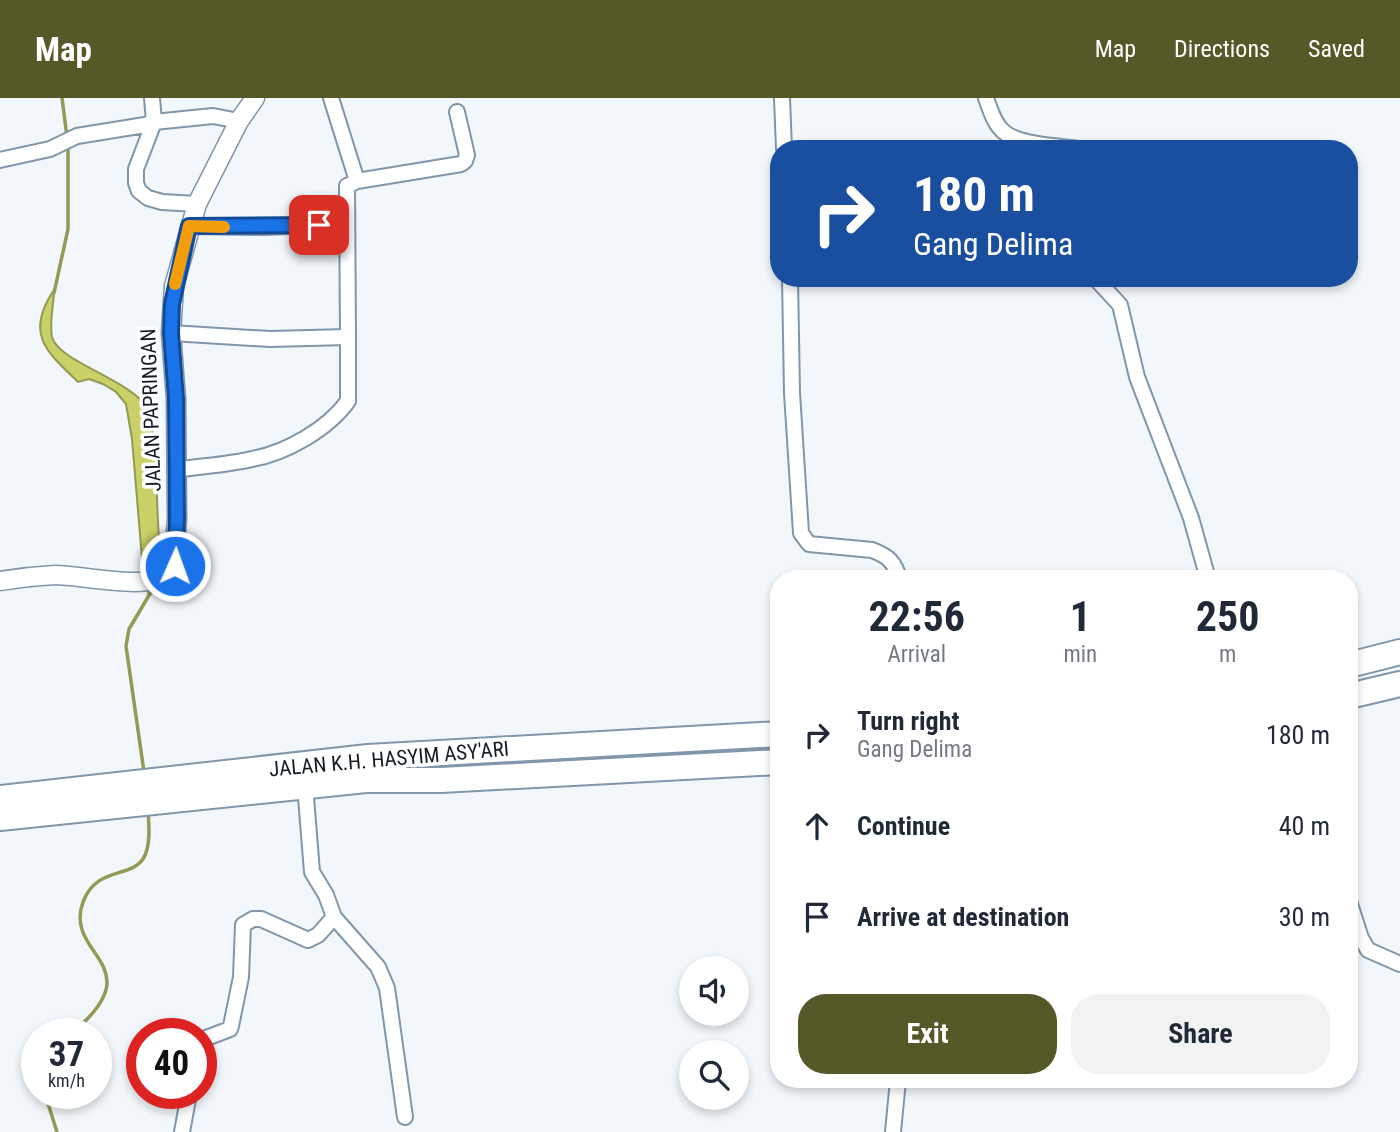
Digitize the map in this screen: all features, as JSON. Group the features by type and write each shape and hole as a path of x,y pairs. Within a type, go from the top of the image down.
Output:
{"highway":[{"path":"1358,663 1400,652"},
{"path":"1358,675 1400,665"},
{"path":"1358,694 1400,684"},
{"name":"JALAN K.H. HASYIM ASY'ARI","path":"0,818 206,787 368,757 770,734"},
{"path":"630,742 640,749 651,751 763,747 769,749 770,757 767,763"},
{"name":"JALAN K.H. HASYIM ASY'ARI","path":"0,797 305,785 366,780 441,780 767,763"}],"street":[{"path":"152,98 154,122 136,169 139,191 148,198 162,202 197,204"},
{"name":"JALAN PAPRINGAN","path":"0,581 54,575 135,582 158,580 173,571 177,519 176,399 171,333 174,286 197,204 239,121 255,98"},
{"path":"331,98 357,181"},
{"path":"782,98 784,140"},
{"path":"986,98 998,124 1008,135 1024,140"},
{"path":"176,470 254,459 279,451 315,431 348,401 345,191 350,183 357,181 466,161 457,112"},
{"path":"0,160 50,149 77,136 154,122 213,116 239,121"},
{"path":"189,226 346,224"},
{"path":"790,287 792,393 801,533 808,544 872,550 888,557 896,570"},
{"path":"1103,287 1120,305 1137,377 1191,518 1205,570"},
{"path":"171,333 270,339 348,337"},
{"path":"305,785 312,872 326,895 334,917 378,967 387,988 405,1117"},
{"path":"217,1033 232,1026 241,977 243,925 253,919 261,919 308,940 318,935 334,917"},
{"path":"1358,929 1368,950 1400,964"},
{"path":"893,1132 897,1088"},
{"path":"182,1132 186,1109"}],"shaded area":[{"path":"54,290 51,332 57,346 136,396 145,405 149,415 154,448 159,537 165,573 149,596 142,558 132,439 126,404 116,392 103,384 89,379 78,382 49,351 40,331 45,305"}],"waterway":[{"path":"62,98 67,137"},
{"path":"54,293 68,229 68,145"},
{"path":"144,772 126,646 129,629 151,592"},
{"path":"87,1018 106,992 106,976 80,921 83,902 96,883 130,869 143,859 148,842 148,811"},
{"path":"50,1109 57,1132"}],"slow traffic":[{"path":"175,284 189,226 224,227"}],"route":[{"path":"175,566 176,399 171,333 172,304 189,226 319,225"}]}
